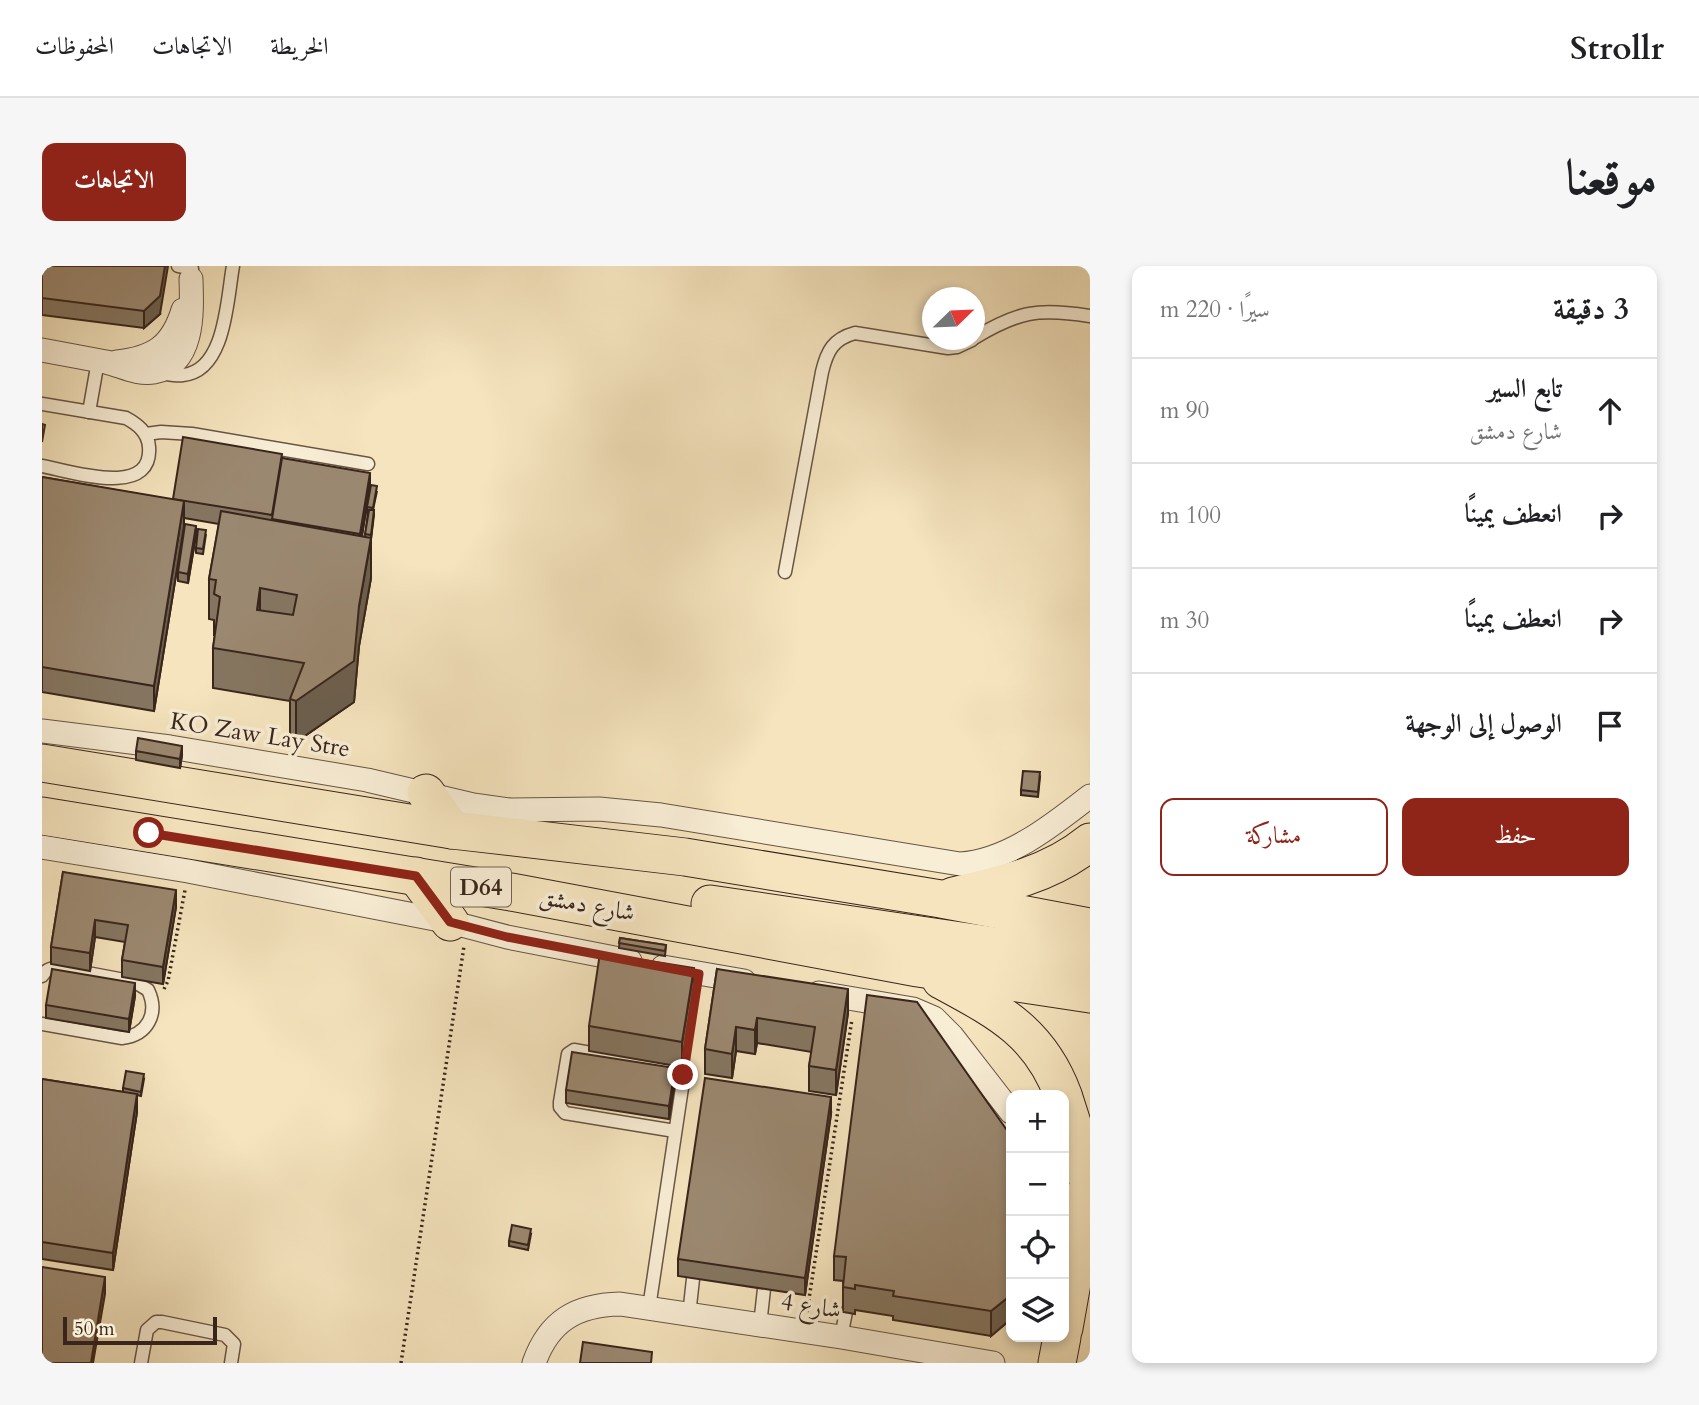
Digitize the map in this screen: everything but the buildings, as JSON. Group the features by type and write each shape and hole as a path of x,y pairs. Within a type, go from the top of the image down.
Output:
{"main road":[{"name":"D64","path":"42,763 452,830 639,850 941,899 1090,927"},
{"path":"426,793 452,830"},
{"name":"شارع دمشق","path":"42,816 511,892 918,968 1090,994"},
{"path":"122,860 149,833"},
{"path":"941,899 1025,877 1057,865 1090,842"},
{"path":"416,876 458,924"},
{"path":"511,892 562,888 619,890 1090,960"},
{"path":"918,968 978,1001 1024,1031 1043,1054 1060,1090"},
{"path":"1069,1114 1090,1183 1069,1301"},
{"path":"1057,1363 1061,1342"}],"street":[{"path":"42,350 138,372 154,372 178,359 186,343 190,320 189,270"},
{"path":"103,362 142,357 154,353 164,345 179,324 189,270"},
{"name":"KO Zaw Lay Stre","path":"42,731 170,747 367,780 463,803 510,810 599,809 661,815 960,864 984,861 1018,845 1090,796"},
{"path":"42,847 188,871 458,924 569,950 765,984"},
{"path":"804,991 913,1009 934,1018 953,1035 1006,1105"},
{"path":"1069,1204 1082,1231"},
{"name":"شارع 4","path":"531,1363 534,1334 546,1317 564,1302 574,1298 597,1296 621,1304 993,1363"}],"lane":[{"path":"154,372 182,376 208,363 214,356 233,266"},
{"path":"985,332 1017,315 1051,311 1090,316"},
{"path":"785,572 822,372 832,345 842,337 855,333 922,344"},
{"path":"89,412 103,362"},
{"path":"42,404 126,418 137,424 146,434 149,447 147,460 140,471 130,478 117,480 42,466"},
{"path":"146,434 192,434 368,464"},
{"path":"42,976 45,971 61,968 135,982 148,990 152,1017 140,1033 122,1038 42,1024"},
{"path":"649,1308 683,1078 681,1072 674,1068 574,1050 568,1054 560,1102 565,1113 675,1131"},
{"path":"689,1315 694,1279"},
{"path":"760,1325 764,1289"},
{"path":"841,1337 846,1312"},
{"path":"141,1363 147,1330 156,1322 229,1337 233,1344 231,1363"}],"path":[{"path":"151,998 163,990 167,982 188,871"},
{"path":"401,1363 458,924"},
{"path":"683,1078 699,974"},
{"path":"803,1332 856,999"}],"route":[{"path":"149,833 416,876 450,922 569,950 699,974 683,1078 683,1075"}]}
